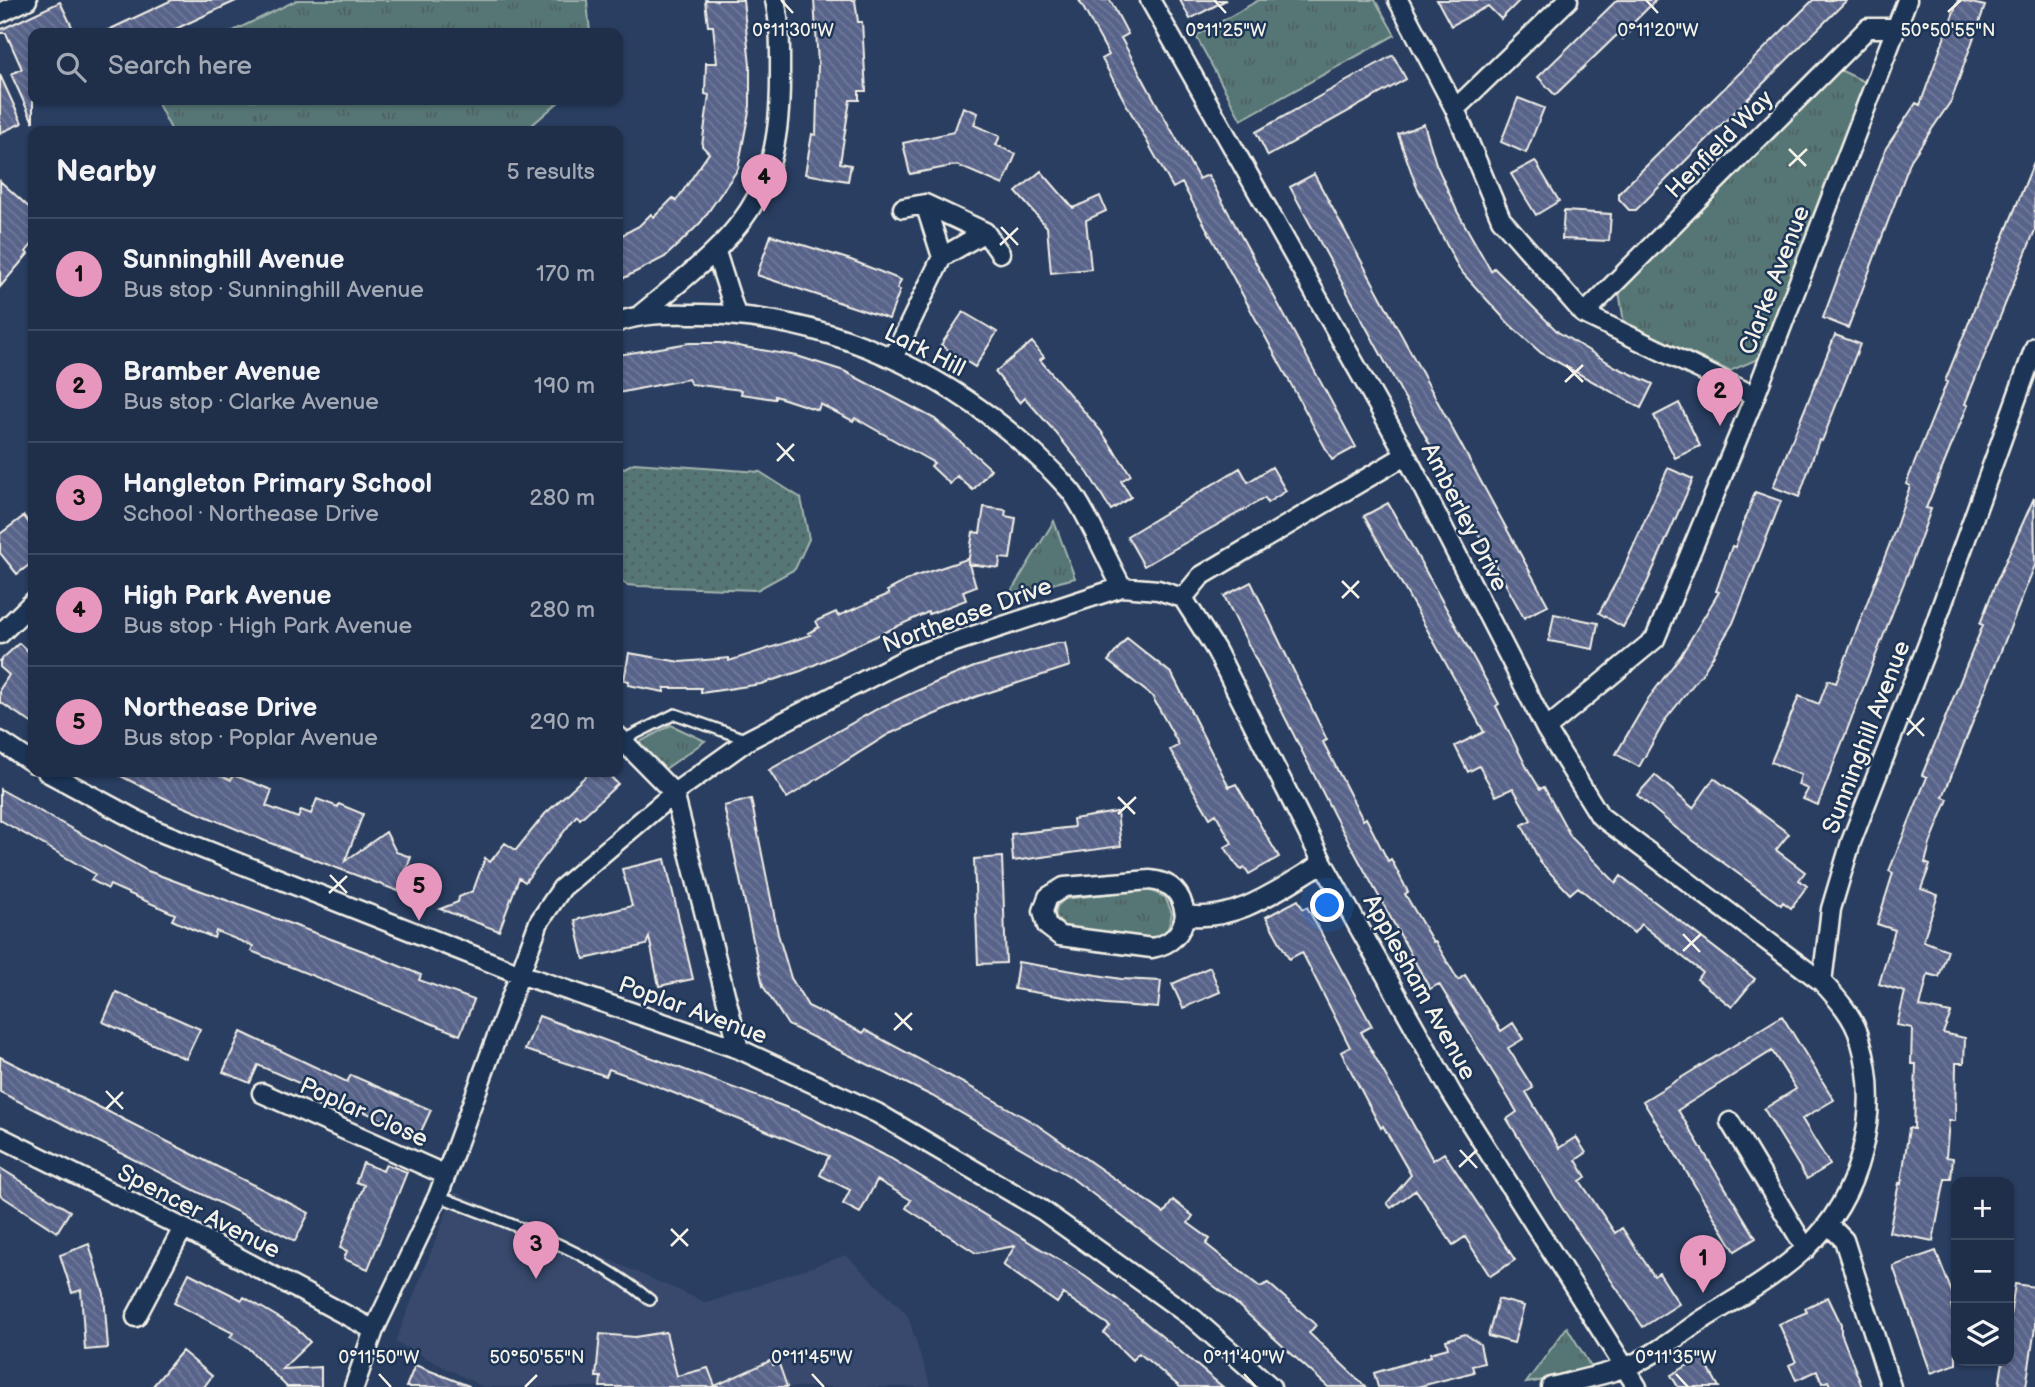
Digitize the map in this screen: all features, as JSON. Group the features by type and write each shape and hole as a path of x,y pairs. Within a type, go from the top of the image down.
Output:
{"street":[{"path":"0,13 27,0"},
{"path":"641,314 716,252 743,221 768,177 780,117 780,23 775,0"},
{"name":"Amberley Drive","path":"1150,0 1406,455 1546,729 1600,816 1822,982"},
{"path":"1398,0 1455,109 1501,219 1584,314 1755,396"},
{"path":"1455,109 1569,0"},
{"name":"Clarke Avenue","path":"1546,729 1655,639 1755,396 1906,0"},
{"name":"Henfield Way","path":"1584,314 1868,28 1896,28"},
{"path":"925,204 942,257"},
{"path":"903,208 925,204 985,232 1000,253"},
{"path":"894,356 942,257 985,232"},
{"path":"716,252 736,315"},
{"name":"Lark Hill","path":"623,320 641,314 736,315 806,327 894,356 969,401 1032,452 1072,492 1122,587"},
{"name":"Sunninghill Avenue","path":"1822,982 1831,909 1851,842 1928,644 2035,347"},
{"path":"1183,598 1201,576 1406,455"},
{"name":"Northease Drive","path":"354,1387 374,1330 438,1196 539,922 562,888 674,793 748,740 912,656 1122,587 1158,590 1183,598"},
{"name":"Applesham Avenue","path":"1183,598 1216,650 1323,863 1452,1094 1637,1387"},
{"path":"0,634 28,607"},
{"path":"0,741 28,760"},
{"path":"623,741 674,793 738,1049"},
{"name":"Poplar Avenue","path":"56,777 155,830 520,974 738,1049 877,1113 1042,1210 1194,1319 1271,1387"},
{"path":"1185,915 1209,917 1240,910 1323,863"},
{"path":"1150,880 1161,881 1177,891 1185,915 1182,929 1171,941 1142,949 1060,936 1047,926 1043,911 1048,897 1064,887 1150,880"},
{"path":"1551,1387 1626,1368 1771,1277 1806,1249 1828,1224 1849,1189 1865,1141 1871,1089 1860,1037 1840,1002 1822,982"},
{"name":"Poplar Close","path":"262,1093 446,1175"},
{"path":"1730,1122 1806,1249"},
{"name":"Spencer Avenue","path":"0,1137 183,1228 374,1330"},
{"path":"1828,1224 1844,1240 1891,1387"},
{"path":"136,1317 183,1228"}],"lane":[{"path":"623,737 675,714 748,740"},
{"path":"438,1196 603,1266 625,1279 650,1300"}],"shaded area":[{"path":"455,1192 707,1303 846,1255 907,1314 931,1387 483,1387 395,1342"}],"green space":[{"path":"297,0 587,0 590,28 239,28"},
{"path":"1259,0 1375,0 1395,35 1241,120 1196,36"},
{"path":"1840,70 1865,82 1758,359 1730,371 1624,323 1619,291"},
{"path":"159,105 555,105 531,126 169,126"},
{"path":"634,463 760,472 801,498 809,539 795,569 757,590 627,585 623,582 623,468"},
{"path":"1054,521 1075,578 1009,595"},
{"path":"671,725 705,741 661,772 636,744"},
{"path":"1147,889 1165,897 1172,913 1168,929 1160,936 1146,939 1065,927 1055,916 1057,906 1065,899"},
{"path":"1567,1327 1594,1372 1526,1383"}],"building":[{"path":"172,0 238,0 178,28 113,28"},
{"path":"705,0 743,0 750,65 750,106 738,169 701,222 665,257 623,278 623,234 639,226 651,214 654,217 673,198 676,201 709,153 702,146 709,95 705,94 706,63 717,63 713,26 708,26"},
{"path":"814,0 855,0 858,22 862,22 866,91 859,91 859,100 850,100 840,163 851,165 848,181 805,174 812,134 816,135 818,64"},
{"path":"1079,0 1110,0 1128,34 1121,38 1154,99 1199,179 1208,175 1356,447 1332,460 1182,183 1173,188 1125,102 1102,59 1109,55"},
{"path":"1180,0 1226,0 1190,19"},
{"path":"1437,0 1520,0 1501,19 1488,6 1451,26"},
{"path":"1617,0 1656,0 1633,23 1636,26 1623,39 1618,34 1555,95 1538,77"},
{"path":"1813,0 1847,0 1636,210 1629,210 1619,199 1619,193"},
{"path":"1958,0 1985,6 1951,101 1911,160 1848,328 1823,318 1886,148 1916,103 1920,105"},
{"path":"60,2 73,28 28,28 28,105 33,105 33,122 11,74 22,69 6,33 0,33 0,30"},
{"path":"1393,55 1406,79 1268,156 1256,132"},
{"path":"0,75 22,123 0,133"},
{"path":"1518,98 1544,108 1526,153 1501,142"},
{"path":"963,107 978,113 974,125 1000,136 996,145 1016,154 1003,185 957,165 910,174 903,143 954,132"},
{"path":"1424,124 1436,164 1457,211 1491,271 1494,268 1558,332 1616,367 1653,384 1641,408 1541,353 1509,324 1459,269 1416,185 1398,134"},
{"path":"1535,161 1559,201 1536,215 1511,174"},
{"path":"2034,162 2035,230 1965,404 1968,405 1926,508 1931,509 1912,562 1818,805 1803,799 1808,789 1798,785 1801,775 1771,762 1799,696 1819,704 1828,680 1836,683 1892,538 1910,486 1906,484 1947,382 1945,381"},
{"path":"1041,171 1073,208 1100,196 1106,211 1086,220 1091,269 1051,273 1047,227 1016,192"},
{"path":"1314,174 1548,605 1524,618 1290,187"},
{"path":"0,181 28,206 28,254 0,287"},
{"path":"1564,211 1611,214 1609,241 1562,239"},
{"path":"771,235 851,260 901,280 889,319 757,275"},
{"path":"963,312 997,332 975,367 941,345"},
{"path":"1835,335 1860,344 1822,441 1819,440 1799,497 1773,487"},
{"path":"1032,342 1044,357 1040,360 1101,431 1131,475 1121,481 1131,497 1111,510 1088,473 1056,433 1025,398 1020,403 995,372"},
{"path":"689,343 720,343 797,356 844,371 935,419 991,469 973,490 957,476 950,484 931,466 934,463 855,418 853,421 820,404 818,410 775,396 775,399 741,394 742,390 691,384 688,379 623,392 623,354"},
{"path":"1679,403 1700,446 1675,458 1654,416"},
{"path":"1272,467 1286,491 1267,503 1265,498 1144,566 1127,536 1240,468 1248,482"},
{"path":"1668,468 1693,479 1647,583 1623,627 1599,613 1622,572"},
{"path":"1755,492 1781,501 1733,623 1704,671 1666,719 1639,767 1616,754 1648,699 1681,655 1719,592 1716,591 1732,546 1735,547"},
{"path":"2034,498 2035,565 1943,797 1948,799 1930,844 1925,863 1930,865 1921,889 1938,895 1923,941 1948,950 1939,977 1928,974 1920,1007 1951,1013 1943,1033 1965,1038 1964,1063 1956,1063 1955,1121 1949,1121 1946,1157 1953,1158 1951,1179 1945,1179 1933,1241 1889,1232 1899,1183 1901,1184 1909,1128 1914,1129 1916,1064 1911,1064 1912,1028 1897,1025 1905,992 1879,984 1895,930 1877,924 1893,873 1889,871 1927,777 1922,775 1983,625 1980,624"},
{"path":"1388,503 1499,704 1496,706 1526,766 1540,789 1544,787 1571,837 1616,883 1621,876 1755,979 1732,1007 1697,979 1702,972 1641,924 1634,933 1578,887 1570,894 1540,862 1522,825 1531,820 1513,788 1496,796 1479,766 1468,772 1455,746 1484,732 1364,516"},
{"path":"984,507 1006,510 1005,516 1016,518 1010,559 1000,558 999,568 968,564 973,532 980,533"},
{"path":"24,516 28,522 28,566 17,574 0,553 0,534"},
{"path":"967,559 976,586 963,591 966,600 929,614 928,612 801,671 761,684 701,693 701,688 664,688 664,692 628,685 629,681 624,680 629,653 680,662 729,658 729,661 810,635 808,633 819,627 816,621 836,612 838,616 889,594 887,591 913,577"},
{"path":"1251,582 1327,740 1323,742 1363,820 1366,818 1388,861 1391,859 1408,892 1405,894 1433,942 1435,941 1458,980 1465,975 1501,1031 1513,1023 1523,1039 1508,1048 1533,1088 1526,1092 1559,1148 1576,1137 1586,1153 1576,1160 1586,1177 1580,1181 1615,1233 1622,1228 1654,1276 1659,1273 1679,1304 1643,1327 1562,1208 1507,1119 1517,1112 1439,984 1430,989 1335,817 1224,596"},
{"path":"1554,614 1598,623 1593,649 1549,641"},
{"path":"1127,638 1172,674 1229,787 1236,784 1279,857 1249,874 1245,868 1241,870 1234,862 1225,847 1232,843 1216,814 1210,818 1170,750 1179,745 1152,696 1108,661"},
{"path":"19,643 28,651 28,721 0,702 0,689 9,675 0,667 0,661"},
{"path":"1065,643 1070,666 975,697 889,734 787,798 769,770 879,708 937,682 974,667"},
{"path":"1655,775 1693,808 1714,778 1789,834 1776,850 1805,872 1799,880 1807,886 1791,908 1783,902 1781,905 1676,828 1637,795"},
{"path":"123,777 224,777 231,780 232,777 238,777 272,790 266,806 298,818 301,810 311,814 317,799 338,807 339,804 363,814 345,861 386,832 396,852 411,857 398,891 265,841 170,801"},
{"path":"585,777 611,777 618,784 580,819 577,815 525,882 519,878 499,931 440,909 458,902 459,897 473,891 485,858 490,862 505,843 516,850 545,814"},
{"path":"0,789 148,871 366,952 421,975 419,980 474,1000 460,1035 251,951 253,946 216,931 214,938 192,929 172,920 175,914 110,885 108,889 91,880 95,874 0,820"},
{"path":"751,799 778,934 791,978 808,1006 863,1033 865,1030 1036,1124 1164,1213 1173,1200 1193,1216 1188,1223 1210,1239 1206,1244 1260,1287 1268,1283 1316,1325 1309,1333 1366,1387 1328,1387 1231,1299 1069,1176 932,1096 788,1025 763,986 724,806"},
{"path":"1117,812 1121,846 1013,861 1011,834 1074,827 1073,819"},
{"path":"1002,857 1006,963 978,964 974,859"},
{"path":"665,859 693,979 659,986 649,937 646,945 584,959 575,920 632,906 622,869"},
{"path":"1298,900 1303,909 1307,907 1372,1026 1361,1032 1433,1160 1444,1153 1515,1260 1490,1276 1465,1237 1453,1245 1416,1190 1391,1208 1387,1203 1411,1175 1383,1126 1381,1128 1341,1052 1350,1047 1302,952 1289,959 1266,917"},
{"path":"1018,962 1121,979 1161,981 1158,1008 1106,1004 1014,989"},
{"path":"1210,967 1220,992 1183,1008 1172,984"},
{"path":"116,992 200,1029 186,1059 103,1022"},
{"path":"539,1016 799,1112 890,1158 1076,1270 1117,1299 1223,1387 1180,1387 1139,1353 1132,1360 1104,1333 1110,1326 1063,1294 1057,1303 1003,1265 1015,1246 976,1253 906,1208 911,1200 877,1180 860,1213 843,1204 850,1190 820,1175 829,1156 609,1069 606,1076 525,1050"},
{"path":"1782,1016 1834,1100 1802,1119 1830,1165 1807,1179 1764,1109 1796,1089 1772,1051 1678,1110 1756,1238 1735,1251 1643,1101"},
{"path":"241,1032 347,1082 351,1075 431,1110 419,1136 258,1065 250,1083 223,1072"},
{"path":"0,1057 309,1213 295,1241 0,1092"},
{"path":"363,1163 383,1171 386,1164 407,1172 368,1269 344,1259 347,1251 340,1248 364,1185 356,1182"},
{"path":"0,1168 70,1211 57,1232 0,1195"},
{"path":"89,1244 104,1294 108,1348 85,1350 81,1290 72,1293 60,1255"},
{"path":"1936,1251 1951,1290 1951,1366 1931,1373 1893,1266"},
{"path":"189,1273 242,1300 244,1297 296,1328 310,1342 282,1369 321,1367 321,1387 287,1387 247,1347 230,1337 233,1333 174,1303"},
{"path":"2015,1284 2035,1287 2035,1328 2026,1387 1999,1387 2002,1366 2014,1366"},
{"path":"1828,1297 1841,1324 1841,1333 1862,1387 1831,1387 1828,1381 1822,1383 1817,1371 1796,1380 1789,1365 1796,1362 1779,1324 1807,1312 1805,1308"},
{"path":"1498,1299 1524,1306 1514,1343 1488,1336"},
{"path":"666,1332 677,1376 708,1368 715,1386 772,1360 773,1365 779,1364 787,1387 600,1387 601,1377 596,1377 600,1334 635,1337"},
{"path":"1465,1334 1480,1344 1484,1363 1472,1366 1474,1372 1417,1387 1378,1387 1374,1373 1431,1356 1430,1353 1448,1348 1446,1340"},
{"path":"182,1351 212,1376 204,1387 152,1387"},
{"path":"1702,1357 1719,1387 1678,1387 1671,1375"},
{"path":"415,1365 469,1386 469,1387 406,1387"}],"place":[{"name":"High Park Avenue","path":"764,212"},
{"name":"Bramber Avenue","path":"1720,426"},
{"name":"Northease Drive","path":"419,921"},
{"name":"Hangleton Primary School","path":"536,1279"},
{"name":"Sunninghill Avenue","path":"1703,1293"}]}
